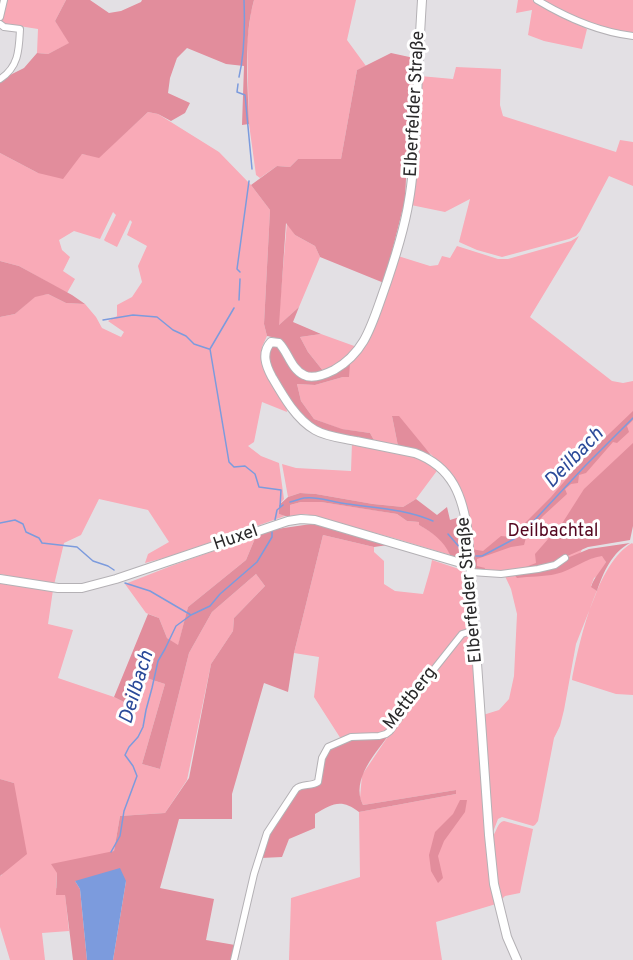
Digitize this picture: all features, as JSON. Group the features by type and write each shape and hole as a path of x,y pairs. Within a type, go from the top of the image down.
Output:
{"main road":[{"name":"Elberfelder Straße","path":"422,0 416,133 409,201 386,284 363,344 341,366 323,375 303,375 279,342 271,342 267,346 265,359 270,373 290,405 301,419 316,430 426,457 447,473 456,488 467,526 494,884 507,937 517,960"},
{"name":"Huxel","path":"0,579 58,588 82,588 116,579 288,521 302,519 315,520 471,569"}],"street":[{"path":"0,17 4,0"},
{"path":"537,0 576,21 603,31 633,36"},
{"path":"0,24 4,27 20,29 19,54 12,68 0,79"},
{"path":"471,569 490,574 501,574 555,565 565,558"},
{"name":"Mettberg","path":"234,960 254,874 267,833 298,786 318,782 322,758 328,747 351,737 379,736 390,731 462,634 475,630"}],"green space":[{"path":"0,0 66,0 55,21 70,43 48,54 37,53 38,29 0,23"},
{"path":"254,0 356,0 347,40 366,66 357,70 341,159 298,159 290,167 277,166 260,178 256,175 249,124 247,41"},
{"path":"518,0 532,0 587,29 582,49 528,35 532,10 516,13"},
{"path":"543,0 633,0 633,34 604,29 566,14"},
{"path":"456,67 501,69 500,105 503,116 616,152 620,140 633,142 633,186 609,176 580,231 569,239 502,257 459,242 470,199 445,212 411,205 420,76 453,79"},
{"path":"148,112 158,114 219,152 251,185 270,210 264,324 267,336 262,347 262,359 286,405 287,412 262,402 254,442 248,446 261,456 279,463 284,499 279,505 279,514 285,516 172,556 145,563 148,554 169,542 148,510 99,499 81,535 64,543 54,585 0,574 0,317 15,314 35,296 48,294 66,303 85,304 102,328 121,337 124,332 108,321 117,316 117,305 132,297 142,282 138,266 147,246 127,235 132,222 130,220 117,247 104,240 116,215 113,212 100,239 74,231 59,240 62,250 70,257 63,271 75,279 67,293 19,266 0,261 0,153 38,173 82,154 99,157"},
{"path":"287,222 295,235 315,246 320,257 299,307 278,326"},
{"name":"Deilbachtal","path":"579,236 530,317 612,381 623,383 633,381 633,449 595,507 581,552 555,574 597,556 603,555 606,562 591,586 597,591 576,644 564,710 554,738 538,821 533,826 502,817 498,819 492,832 483,715 499,710 509,699 514,676 517,614 511,589 504,574 477,570 451,474 392,416 398,446 375,442 370,433 341,429 314,419 301,401 297,384 315,385 343,377 398,256 430,266 438,265 442,256 450,258 457,246 498,259 508,259 571,241"},
{"path":"321,334 357,347 349,356 324,372 308,352 300,337"},
{"path":"352,443 423,457 439,468 416,499 403,507 316,494 300,493 288,497 282,464 296,468 351,471"},
{"path":"301,502 321,502 397,514 407,521 419,522 419,525 442,541 450,555 314,516 305,514 290,516 290,505"},
{"path":"323,535 374,547 374,552 384,561 384,584 395,591 423,594 432,560 465,571 471,630 468,630 385,733 341,739 314,697 319,657 294,653"},
{"path":"256,536 246,560 188,607 178,646 167,638 159,618 146,613 125,584 171,566"},
{"path":"632,543 633,695 616,694 572,680 579,645 599,585 620,553"},
{"path":"256,574 265,586 234,618 233,631 211,664 187,780 165,813 120,816 114,851 57,873 56,888 65,894 69,931 42,933 45,960 10,960 0,927 0,876 2,875 14,783 0,779 0,581 53,590 48,624 73,630 58,678 128,704 140,676 165,684 142,764 160,769 189,653 212,612"},
{"path":"473,633 496,904 436,922 442,960 289,960 291,898 360,877 359,812 456,794 456,790 363,805 360,798 362,775 391,732 462,635"},
{"path":"504,821 533,829 520,893 505,896 501,900 492,837 500,823"}],"shaded area":[{"path":"66,0 90,0 109,13 121,11 142,0 254,0 247,46 249,124 242,125 244,66 226,64 187,48 177,58 168,93 190,103 185,113 171,121 148,112 99,158 82,154 63,179 38,173 0,153 0,83 24,68 37,53 48,54 69,43 55,21"},
{"path":"391,53 414,58 413,111 407,157 405,200 384,283 320,257 315,246 295,235 286,223 279,325 299,307 293,322 321,334 300,337 308,352 324,372 307,373 297,365 281,341 267,336 264,324 270,210 251,185 277,166 290,167 298,159 341,159 357,70"},
{"path":"0,261 19,266 85,304 66,303 48,294 35,297 15,314 0,317"},
{"path":"272,346 277,346 305,378 350,363 349,377 315,385 297,384 301,401 314,419 342,429 370,433 375,442 324,432 303,416 294,406 269,365 268,356"},
{"path":"633,411 633,420 627,426 629,432 617,443 613,442 586,473 579,475 578,483 571,484 565,489 567,494 527,534 524,545 477,559 477,566 485,568 484,572 474,569 471,549 483,551 501,536 511,537 551,497 587,455"},
{"path":"392,416 399,416 431,455 398,446"},
{"path":"633,443 633,526 630,540 588,547 554,564 513,572 536,563 535,554 563,522 584,489"},
{"path":"300,493 403,507 416,499 437,515 447,507 450,520 463,516 466,559 450,555 441,541 419,525 419,522 407,521 397,514 321,502 301,502 290,505 290,516 279,514 279,505 288,497"},
{"path":"311,524 325,525 388,545 374,547 323,535 294,653 288,692 264,683 232,794 232,819 179,819 160,888 214,899 206,940 235,945 231,960 113,960 126,881 75,881 80,889 87,960 73,960 65,895 56,895 57,873 51,864 114,851 120,816 165,813 189,778 211,664 233,631 234,618 265,586 256,574 212,612 189,653 160,769 142,764 165,684 140,676 128,704 114,697 148,614 159,618 167,638 178,645 188,607 246,560 256,536 277,529"},
{"path":"630,543 613,557 597,591 591,587 606,562 602,556 551,575 517,578 513,573 538,570 589,549"},
{"path":"391,732 362,776 360,795 363,805 456,790 456,794 359,812 347,805 332,805 315,814 315,828 289,839 282,857 261,858 269,831 300,787 315,786 326,752 341,742"},
{"path":"0,779 14,783 27,854 0,876"},
{"path":"460,800 467,800 465,812 444,841 438,856 443,878 438,883 431,871 429,855 435,832 453,814"}],"water":[{"path":"120,868 126,881 113,960 87,960 80,889 75,881"}],"waterway":[{"path":"239,77 244,39 244,0"},
{"path":"238,84 237,92 245,95 252,169"},
{"path":"240,272 237,269 249,181"},
{"path":"239,300 240,279"},
{"path":"234,308 210,349 229,462 234,467 245,466 255,474 259,487 281,490 280,507"},
{"path":"103,320 133,315 157,317 194,344 209,349"},
{"name":"Deilbach","path":"476,556 482,556 514,539 530,525 633,418"},
{"name":"Deilbach","path":"290,502 304,498 318,498 399,511 433,521"},
{"name":"Deilbach","path":"275,520 277,510 283,505"},
{"path":"0,523 15,520 23,524 26,532 39,538 42,543 77,547 93,561 114,570"},
{"name":"Deilbach","path":"111,852 120,836 124,811 137,776 125,755 143,727 158,661 176,626 191,615 210,606 220,594 257,562 272,537 272,531"},
{"name":"Deilbach","path":"448,534 461,549"},
{"path":"125,583 150,591 191,615"}]}
